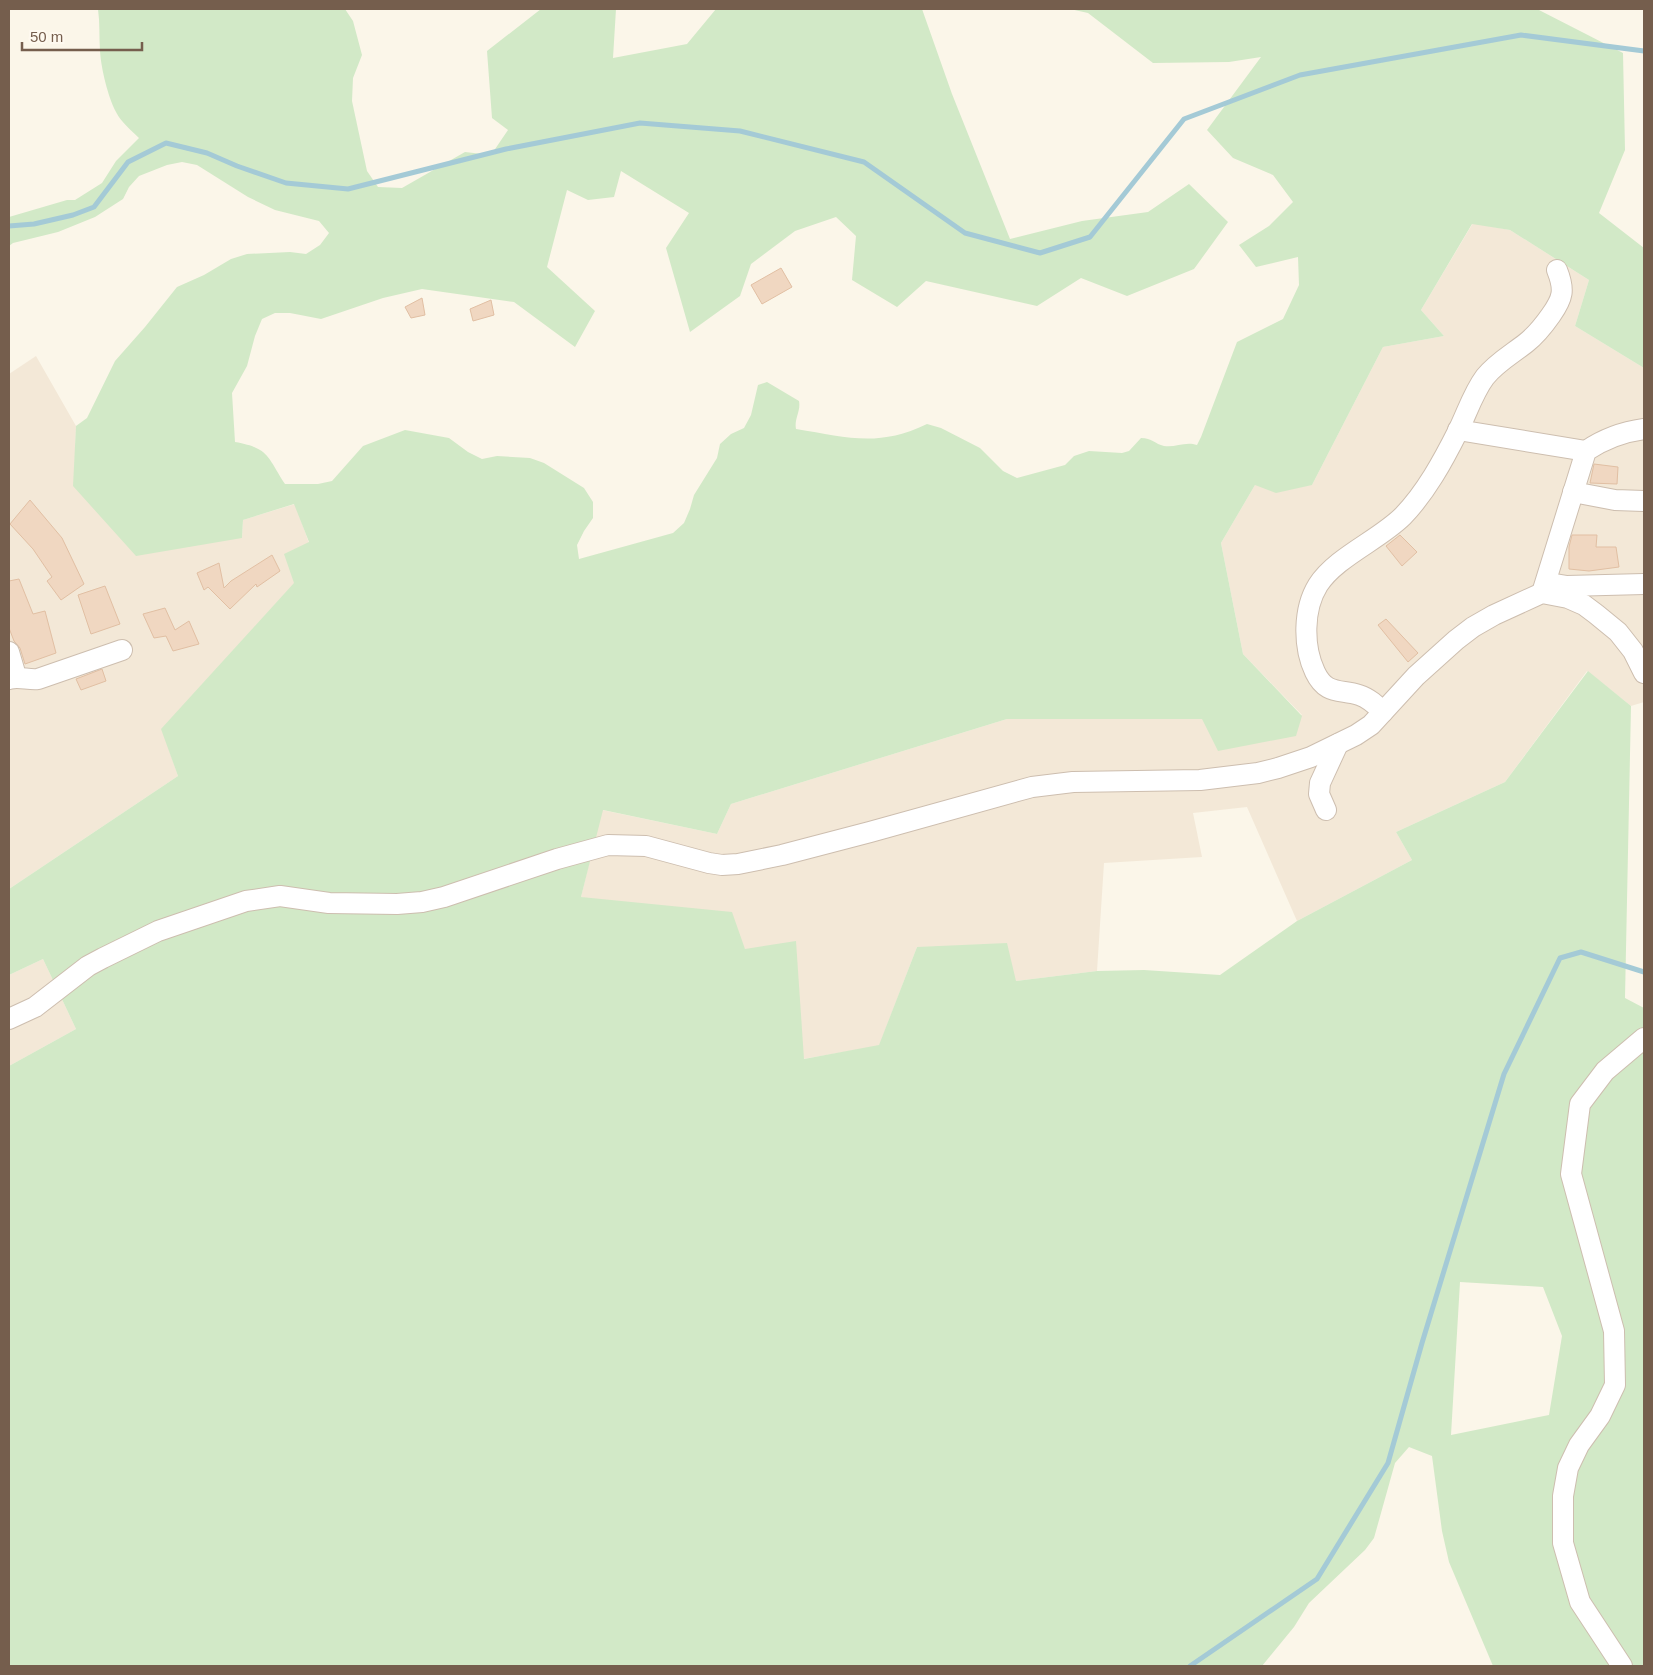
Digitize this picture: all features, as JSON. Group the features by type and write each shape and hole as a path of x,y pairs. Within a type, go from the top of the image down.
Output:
{"street":[{"path":"1383,712 1373,702 1360,696 1330,690 1321,684 1311,664 1308,648 1307,622 1311,598 1318,584 1342,561 1402,518 1413,504 1437,469 1458,430 1475,392 1486,376 1497,364 1528,342 1559,302 1562,284 1557,270"},
{"path":"1544,588 1586,450 1600,441 1615,435 1644,429"},
{"path":"1458,430 1586,450"},
{"path":"1573,492 1615,500 1644,501"},
{"path":"9,1019 36,1007 88,966 102,958 158,931 246,901 280,896 329,903 397,904 422,902 461,892 557,859 608,845 646,846 709,863 722,865 738,864 870,832 1032,787 1073,782 1176,782 1234,776 1292,764 1356,736 1371,725 1416,676 1456,640 1494,615 1544,588 1644,584"},
{"path":"1544,588 1584,605 1618,632 1633,651 1644,673"},
{"path":"9,652 12,678 38,679 122,650"},
{"path":"1326,810 1319,794 1320,783 1338,744"},
{"path":"1622,1666 1580,1602 1562,1543 1563,1496 1568,1468 1579,1445 1600,1416 1616,1385 1614,1331 1571,1174 1580,1104 1605,1071 1644,1038"}],"shaded area":[{"path":"1473,223 1510,230 1589,280 1575,326 1644,368 1644,702 1631,706 1587,671 1505,782 1396,832 1412,860 1297,921 1247,807 1193,813 1202,857 1104,863 1097,971 1015,981 917,947 879,1046 803,1059 745,949 581,897 602,810 717,834 731,804 1007,719 1203,719 1302,715 1243,654 1221,543 1255,485 1312,485 1383,347 1444,336 1421,310"},
{"path":"36,356 76,426 74,486 242,538 243,520 295,504 309,543 295,583 162,729 178,776 9,889 9,374"},
{"path":"43,959 76,1029 9,1066 9,975"}],"green space":[{"path":"98,9 345,9 353,21 362,55 353,78 352,101 367,171 378,187 402,188 465,152 491,155 508,130 492,118 487,51 541,9 616,9 613,58 687,44 716,9 922,9 952,94 1010,239 1082,221 1148,212 1189,184 1228,222 1194,269 1127,296 1081,278 1037,306 926,281 897,307 852,280 856,236 836,217 795,231 751,264 740,296 690,332 666,248 689,213 621,171 614,197 588,200 567,190 547,267 595,311 575,347 514,302 422,289 383,298 321,319 290,313 275,313 262,319 247,366 232,393 235,442 255,447 266,455 285,484 318,484 332,481 363,446 405,430 449,438 468,452 482,459 497,456 530,458 544,463 584,488 593,502 593,518 577,545 579,559 673,533 684,523 694,495 717,458 720,444 731,434 744,428 751,415 758,385 767,382 799,401 796,429 847,437 877,438 893,436 927,424 941,428 980,448 1003,471 1017,478 1065,465 1074,456 1089,451 1122,453 1129,451 1141,438 1164,446 1197,445 1237,342 1283,319 1299,285 1298,257 1256,267 1239,245 1269,226 1293,202 1273,175 1233,158 1207,130 1261,57 1229,62 1153,63 1088,13 1070,9 1537,9 1623,53 1625,150 1599,213 1644,248 1644,368 1575,326 1589,280 1510,230 1472,224 1421,310 1444,336 1383,347 1312,485 1276,493 1255,485 1221,543 1243,654 1302,716 1296,736 1218,751 1202,719 1007,719 731,804 717,834 603,810 581,897 732,912 745,949 796,941 804,1059 879,1045 917,947 1007,943 1016,981 1097,971 1144,970 1220,975 1297,921 1412,860 1396,832 1505,782 1588,671 1631,706 1625,998 1644,1008 1644,1666 1493,1666 1449,1562 1442,1531 1432,1456 1409,1447 1395,1463 1374,1538 1365,1550 1309,1603 1294,1627 1262,1666 9,1666 9,1066 76,1029 43,959 9,975 9,889 178,776 161,729 294,583 284,554 309,542 294,504 243,520 242,538 136,556 73,486 76,426 87,418 115,361 177,287 204,275 231,259 247,254 290,252 306,254 320,245 329,233 319,221 275,210 248,197 197,165 182,162 167,165 139,176 129,187 123,199 95,217 58,232 13,243 9,246 9,217 67,200 75,200 102,183 116,161 139,138 126,126 110,99 101,58","holes":["1460,1282 1543,1287 1562,1336 1549,1415 1451,1435"]}],"building":[{"path":"781,268 792,287 762,304 751,285"},
{"path":"422,298 425,315 411,318 405,307"},
{"path":"491,300 494,315 473,321 470,309"},
{"path":"1594,464 1618,467 1617,484 1590,483"},
{"path":"30,500 62,538 84,584 61,600 47,581 52,577 33,549 10,524"},
{"path":"1400,535 1417,552 1402,566 1386,546"},
{"path":"1572,535 1597,535 1596,547 1616,547 1619,567 1589,571 1569,569 1569,547"},
{"path":"272,555 280,571 257,587 256,584 230,609 208,587 204,590 197,573 219,563 224,588 231,581"},
{"path":"19,579 33,614 45,611 56,653 25,664 20,648 14,641 9,628 9,581"},
{"path":"105,586 120,624 91,634 78,595"},
{"path":"165,608 175,630 189,621 199,644 173,651 166,636 154,638 143,614"},
{"path":"1386,619 1418,653 1408,662 1378,625"},
{"path":"102,669 106,681 81,690 76,679"}],"waterway":[{"path":"9,226 34,224 73,215 94,207 128,162 166,143 207,153 237,166 286,183 348,189 506,149 640,123 740,131 864,162 965,233 1040,253 1090,237 1184,119 1300,75 1521,35 1644,51"},
{"path":"1190,1666 1317,1579 1388,1463 1422,1343 1504,1074 1560,958 1581,952 1644,972"}]}
